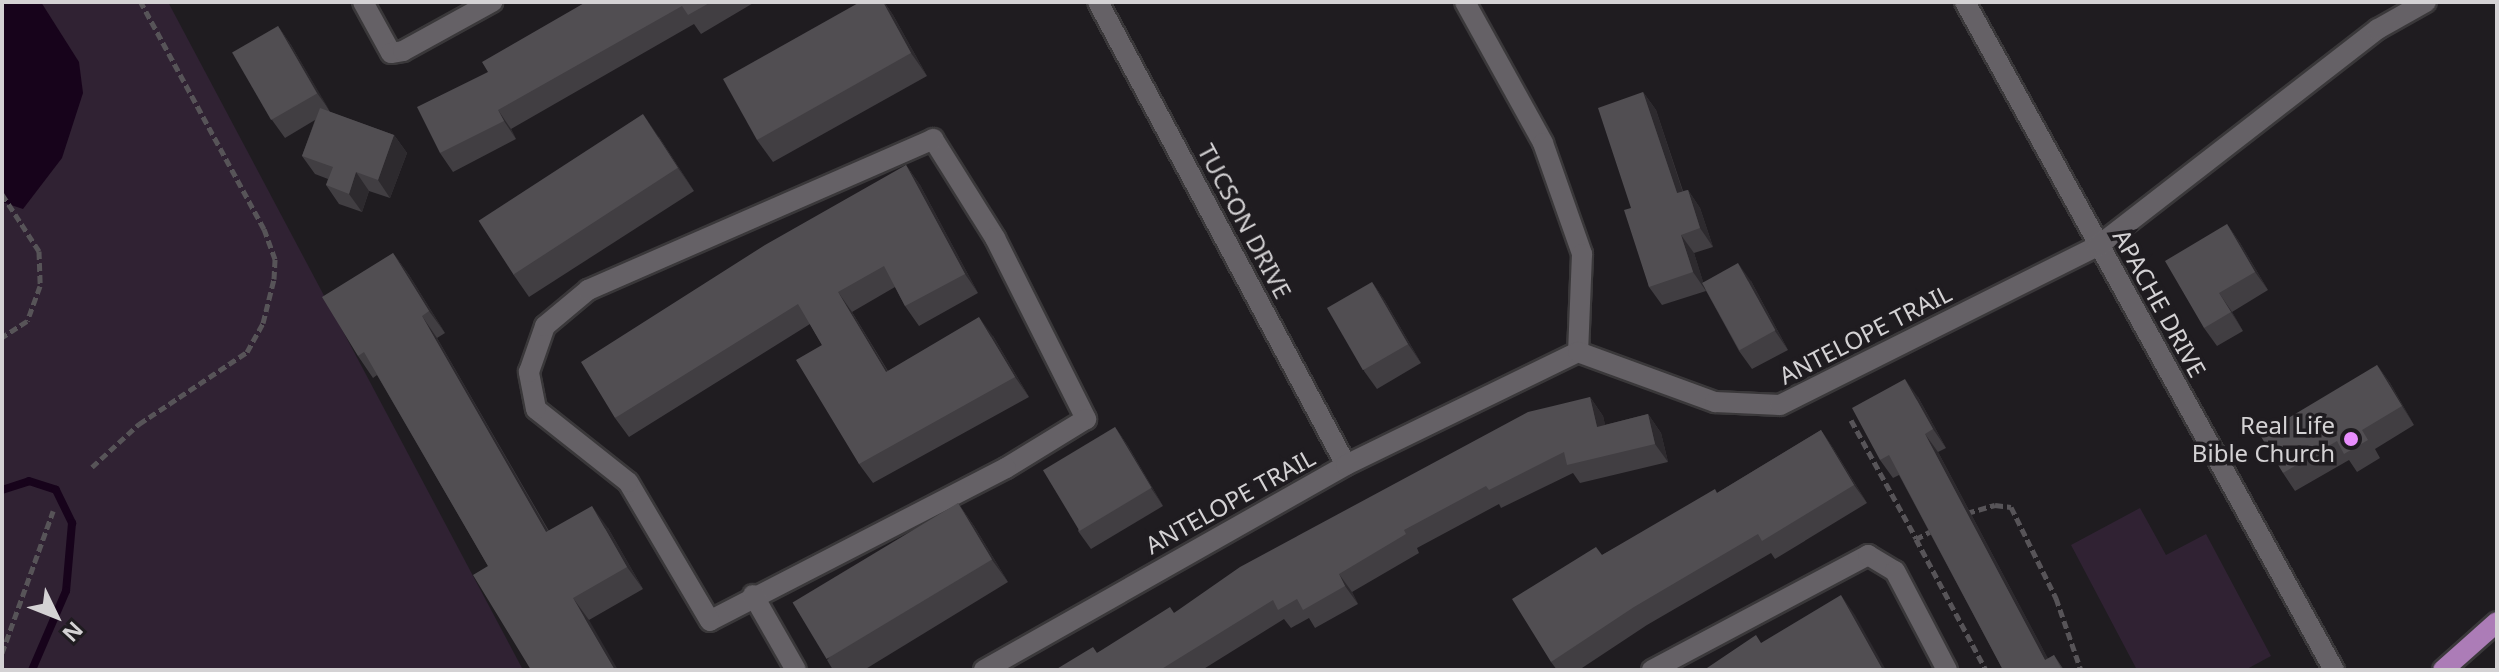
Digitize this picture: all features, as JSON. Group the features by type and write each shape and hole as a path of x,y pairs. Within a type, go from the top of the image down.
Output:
{"main road":[{"path":"2443,670 2497,622"}],"street":[{"path":"363,2 391,53 403,51 492,2"},
{"name":"TUCSON DRIVE","path":"1098,2 1346,465"},
{"path":"1465,2 1543,143 1582,254 1578,352"},
{"name":"APACHE DRIVE","path":"1965,2 2334,670"},
{"name":"ANTELOPE TRAIL","path":"984,670 1346,465 1578,352 1715,402 1780,405 2098,246 2378,29 2426,2"},
{"path":"933,139 995,238 1086,419 1006,468 753,595 710,621 628,482 536,409 529,372 545,326 588,290 933,139"},
{"path":"1652,670 1868,555 1895,571 1947,670"},
{"path":"753,595 796,670"}],"path":[{"path":"92,467 119,439 247,352 263,323 274,279 275,259 264,229 141,2"},
{"path":"2,194 39,251 40,286 27,321 2,337"},
{"path":"1851,420 1986,670"},
{"path":"1957,518 1995,505 2011,507 2056,598 2081,670"},
{"path":"2,653 53,511"},
{"path":"1916,539 1943,525"}],"shaded area":[{"path":"2,2 168,2 523,670 2,670"},
{"path":"2,2 41,2 79,62 83,93 62,158 23,209 2,202"},
{"path":"2140,508 2166,555 2206,534 2271,656 2245,670 2137,670 2071,545"}],"building":[{"path":"586,2 711,2 688,15 682,6 498,110 504,121 440,153 417,107 488,72 482,62"},
{"path":"860,2 883,2 911,53 757,140 723,79"},
{"path":"278,26 317,94 271,120 232,53"},
{"path":"1643,92 1677,193 1688,190 1700,228 1681,235 1693,272 1649,287 1624,210 1631,208 1598,108"},
{"path":"320,108 394,135 378,180 356,172 349,194 326,185 333,167 302,156"},
{"path":"643,114 678,168 513,274 479,221"},
{"path":"906,165 965,274 905,306 884,266 838,292 886,372 979,317 1015,377 859,464 796,360 822,345 798,304 615,418 581,362 765,245"},
{"path":"2227,224 2255,272 2219,293 2231,312 2204,328 2165,261"},
{"path":"393,253 429,311 422,316 546,532 592,506 627,567 573,598 615,670 531,670 473,575 488,566 364,352 358,356 322,297"},
{"path":"1738,263 1775,330 1739,350 1702,283"},
{"path":"1372,282 1408,344 1363,370 1327,308"},
{"path":"2377,365 2402,406 2362,430 2368,440 2344,454 2337,441 2283,473 2260,435"},
{"path":"1905,379 1933,429 1925,434 2045,660 2054,655 2062,670 2003,670 1889,455 1880,460 1852,408"},
{"path":"1590,397 1597,427 1648,414 1655,444 1567,465 1564,452 1489,490 1486,486 1404,530 1406,534 1339,574 1345,586 1303,610 1297,599 1278,610 1273,600 1160,670 1055,670 1093,647 1097,653 1170,607 1174,613 1240,567 1528,412"},
{"path":"1115,427 1152,488 1080,531 1043,470"},
{"path":"1821,430 1854,485 1762,541 1758,534 1634,607 1551,662 1512,599 1596,547 1602,555 1715,489 1717,493"},
{"path":"958,503 992,560 827,659 793,602"},
{"path":"1841,595 1883,670 1704,670 1756,635 1761,643"}],"waterway":[{"path":"2,490 29,481 56,490 72,523 66,591 32,670"}],"place":[{"name":"Real Life Bible Church","path":"2351,439"}]}
